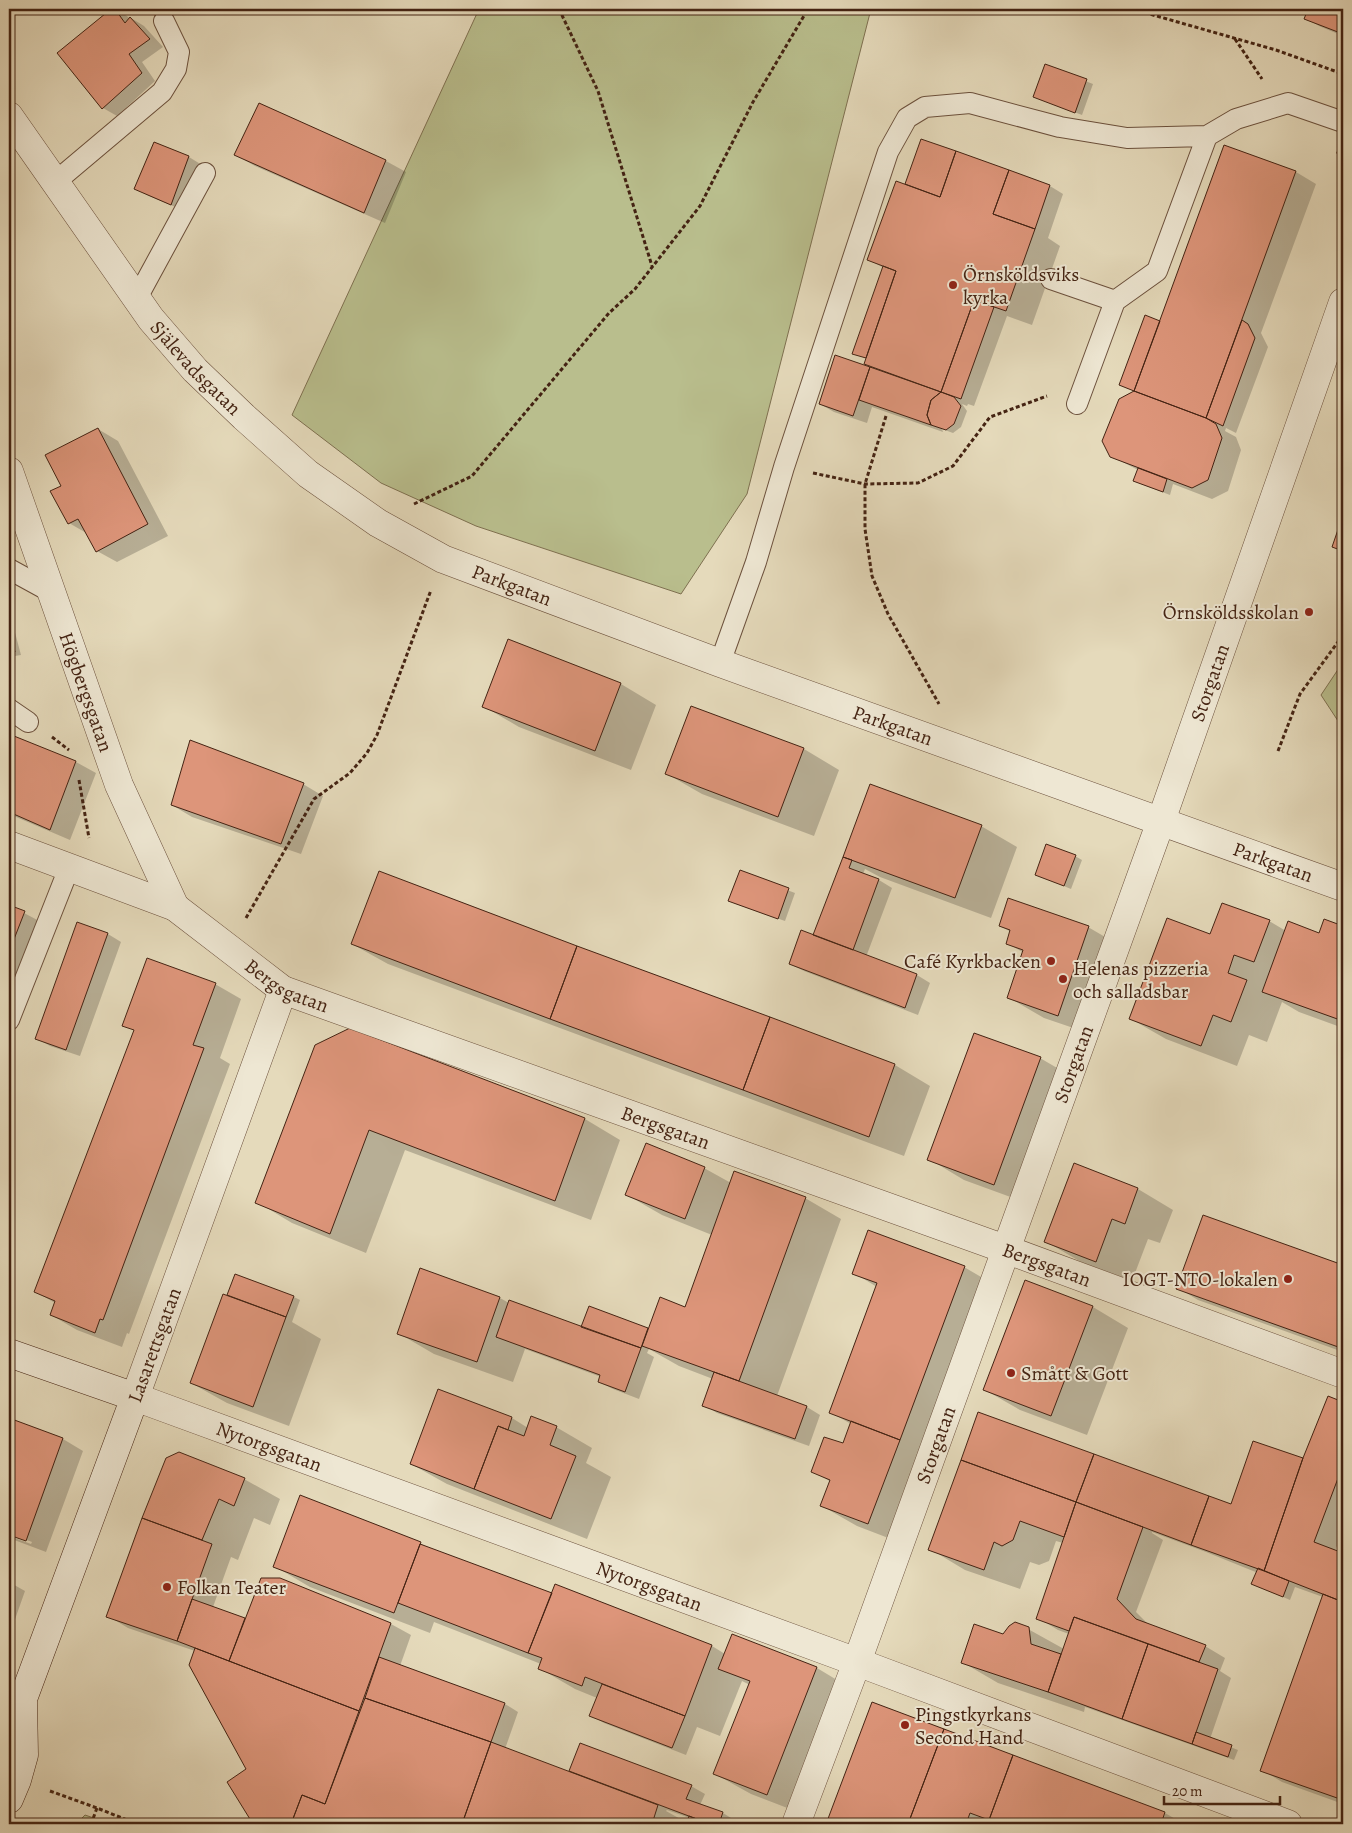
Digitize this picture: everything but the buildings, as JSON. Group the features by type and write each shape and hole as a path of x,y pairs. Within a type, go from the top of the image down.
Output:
{"street":[{"name":"Själevadsgatan","path":"9,116 54,183 151,319 195,370 308,474 378,523 443,559"},
{"name":"Storgatan","path":"796,1824 857,1662 1161,822 1343,302"},
{"name":"Högbergsgatan","path":"9,472 120,785 175,907"},
{"name":"Parkgatan","path":"443,559 720,663 1343,887"},
{"name":"Bergsgatan","path":"9,845 175,907 283,990 1005,1249 1343,1374"},
{"name":"Lasarettsgatan","path":"13,1789 24,1755 16,1708 135,1397 283,990"},
{"name":"Nytorgsgatan","path":"9,1353 135,1397 857,1662 1288,1824"}],"lane":[{"path":"54,183 162,92 176,70 180,52 164,21"},
{"path":"720,663 756,562 784,467 888,152 907,118 925,107 970,103 1060,127 1126,138 1207,136 1236,119 1288,103 1343,122"},
{"path":"1077,404 1115,301 1157,271 1207,136"},
{"path":"137,298 205,173"},
{"path":"1051,279 1115,301"},
{"path":"9,569 51,592"},
{"path":"9,709 28,722"},
{"path":"9,1020 69,868"}],"path":[{"path":"559,9 598,91 652,267"},
{"path":"378,523 472,476 610,313 635,289 700,206 753,102 808,9"},
{"path":"1132,9 1276,50 1343,74"},
{"path":"1235,38 1262,80"},
{"path":"784,467 865,484 918,483 952,466 990,418 1084,382"},
{"path":"886,416 865,484 865,529 872,576 888,614 935,696 958,749"},
{"path":"229,948 314,798 350,772 377,735 443,559"},
{"path":"1278,751 1300,694 1343,635"},
{"path":"28,722 72,753"},
{"path":"78,776 97,878"},
{"path":"13,1789 97,1808 137,1824"},
{"path":"91,1824 97,1808"}],"green space":[{"path":"479,9 871,9 747,494 681,594 476,526 381,483 292,415"},
{"path":"1343,662 1343,725 1340,724 1321,695"},
{"path":"85,1815 111,1824 76,1824"}],"place":[{"name":"Örnsköldsviks kyrka","path":"953,285"},
{"name":"Örnsköldsskolan","path":"1309,612"},
{"name":"Café Kyrkbacken","path":"1051,961"},
{"name":"Helenas pizzeria och salladsbar","path":"1063,979"},
{"name":"IOGT-NTO-lokalen","path":"1288,1279"},
{"name":"Smått & Gott","path":"1011,1373"},
{"name":"Folkan Teater","path":"167,1587"},
{"name":"Pingstkyrkans Second Hand","path":"905,1725"}]}
